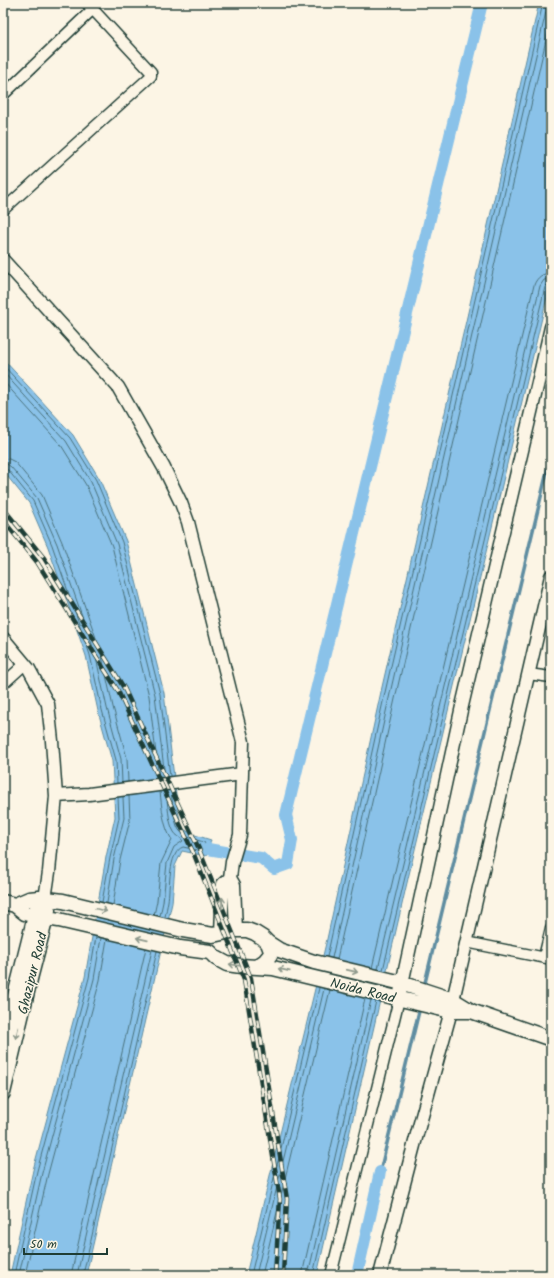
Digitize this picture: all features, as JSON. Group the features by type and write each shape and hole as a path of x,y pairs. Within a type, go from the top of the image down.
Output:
{"main road":[{"path":"29,899 49,899 183,930 217,934 236,930 247,930 256,933 268,943 271,951 270,955 265,961 256,967 227,964 216,958 210,952 180,948 25,913 9,903 29,899"},
{"name":"Ghazipur Road","path":"3,1093 31,975 47,918 49,899"},
{"name":"Ghazipur Road","path":"3,1044 47,918"},
{"path":"210,952 210,942 217,934"},
{"name":"Noida Road","path":"268,943 279,950 314,962 418,988 446,1004"},
{"name":"Noida Road","path":"256,967 272,968 312,976 413,1003 446,1004 471,1011 551,1039"}],"street":[{"path":"3,95 90,6 151,72 151,76 3,210"},
{"path":"3,260 118,387 164,468 181,503 188,522 244,742 240,835 232,862 230,878 234,885 236,930"},
{"path":"331,1275 395,998 401,983 462,706 551,327"},
{"path":"380,1275 415,1141 446,1004 466,942 551,578"},
{"path":"3,638 29,669 48,704 56,796 49,872 49,899"},
{"path":"3,683 25,664"},
{"path":"528,674 551,677"},
{"path":"56,796 89,794 242,774"},
{"path":"217,934 223,884 230,878"},
{"path":"466,942 548,958 551,928"}],"water":[{"path":"539,3 551,3 551,280 406,887 317,1275 246,1275 327,939 382,687"},
{"path":"3,359 73,435 99,478 126,541 164,693 178,811 182,828 192,834 211,840 206,856 182,851 175,866 172,903 86,1275 10,1275 33,1170 85,977 106,857 115,817 112,761 98,711 86,656 48,547 29,503 3,471"}],"waterway":[{"path":"208,849 261,858 274,869 288,864 292,840 286,815 482,3"},
{"path":"424,987 551,455"},
{"path":"380,1172 420,1007"},
{"path":"357,1275 380,1172"}],"railway":[{"path":"3,508 44,558 124,688 199,849 251,978 287,1199 283,1275"},
{"path":"3,520 37,562 118,691 193,852 244,980 280,1199 275,1275"}]}
